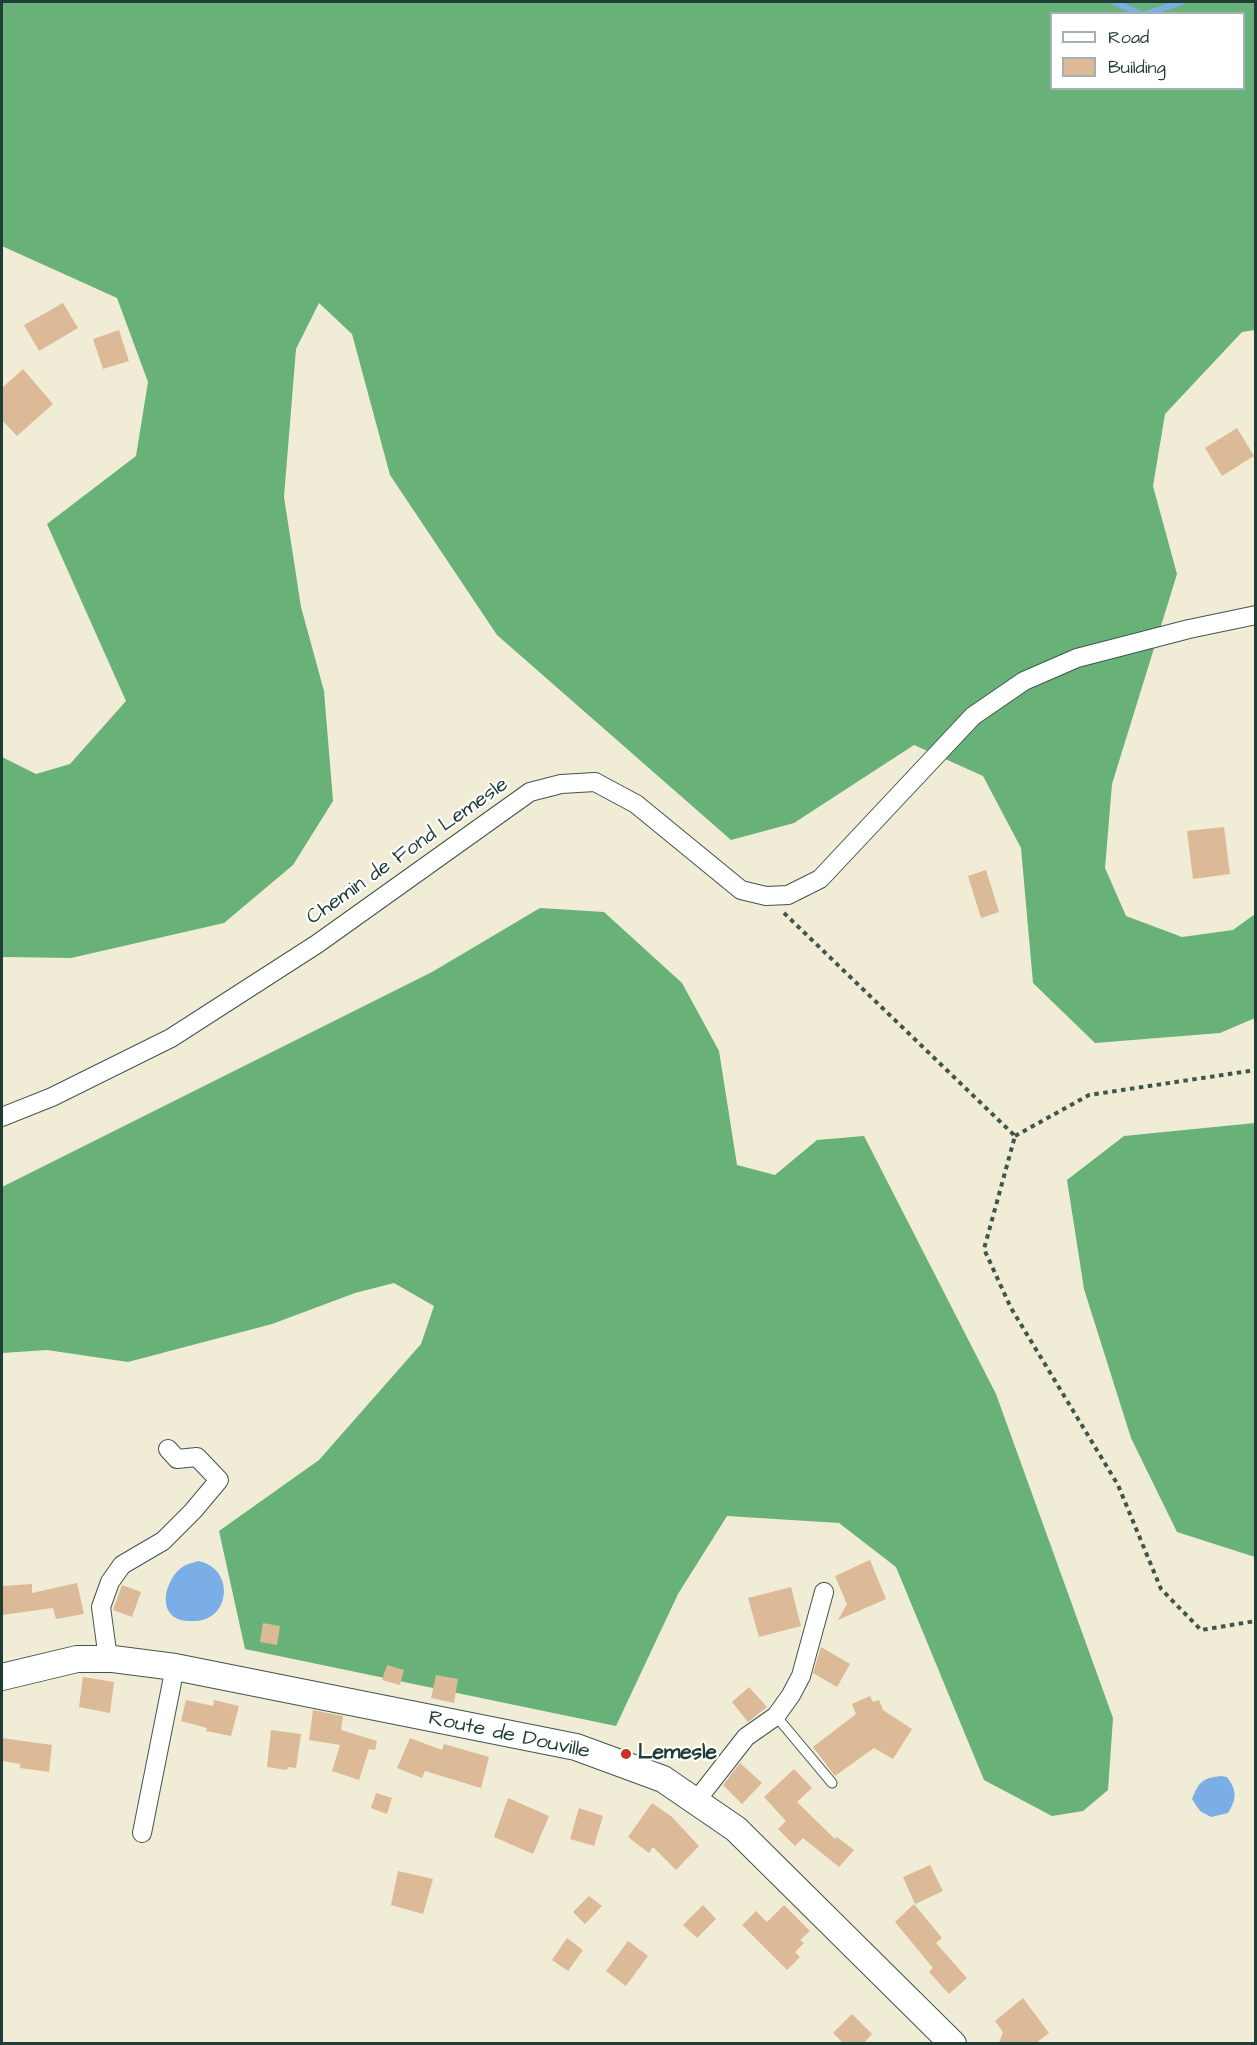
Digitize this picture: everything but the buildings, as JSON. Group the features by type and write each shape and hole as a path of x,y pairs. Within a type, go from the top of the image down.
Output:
{"main road":[{"name":"Route de Douville","path":"2,1677 77,1659 108,1659 175,1667 576,1748 663,1779 736,1829 953,2043"}],"street":[{"name":"Chemin de Fond Lemesle","path":"2,1117 52,1097 171,1038 317,944 530,792 561,784 595,782 636,804 741,890 766,896 788,895 820,879 973,716 1024,681 1077,658 1189,629 1256,615"},
{"path":"108,1659 101,1607 110,1582 122,1565 163,1541 193,1511 219,1480 197,1457 177,1459 168,1449"},
{"path":"696,1801 746,1737 776,1716 791,1695 801,1676 825,1592"},
{"path":"142,1833 175,1667"}],"lane":[{"path":"776,1716 832,1783"}],"path":[{"path":"766,896 1015,1136"},
{"path":"1256,1070 1089,1095 1015,1136 984,1250 1011,1308 1118,1485 1161,1589 1201,1630 1256,1621"}],"green space":[{"path":"2,2 1255,2 1255,330 1242,332 1165,414 1153,486 1177,574 1112,784 1105,868 1126,916 1182,937 1233,930 1255,914 1255,1018 1220,1033 1095,1043 1033,983 1021,848 983,776 914,745 794,823 731,840 497,635 390,475 352,334 319,303 296,349 284,497 301,607 324,691 333,801 293,865 224,923 71,958 2,957 2,757 36,774 70,764 126,701 47,524 136,456 148,382 117,298 2,246"},
{"path":"540,908 604,912 682,983 719,1051 737,1165 775,1175 817,1140 864,1136 996,1394 1113,1718 1108,1790 1083,1811 1052,1816 984,1780 896,1567 839,1523 727,1516 678,1594 616,1726 245,1649 219,1531 319,1460 421,1344 434,1306 394,1283 355,1293 272,1324 128,1362 47,1350 2,1353 2,1187 432,972"},
{"path":"1256,1123 1255,1557 1177,1532 1131,1438 1084,1289 1067,1180 1124,1136"}],"water":[{"path":"198,1561 210,1566 219,1574 224,1594 221,1605 215,1613 205,1619 181,1620 169,1612 166,1599 169,1585 176,1572"},
{"path":"1221,1776 1227,1777 1230,1782 1234,1790 1234,1799 1228,1813 1211,1817 1200,1811 1192,1799 1202,1782"}],"waterway":[{"path":"1114,2 1136,12"},
{"path":"1152,12 1182,2"}],"place":[{"name":"Lemesle","path":"626,1754"}]}
